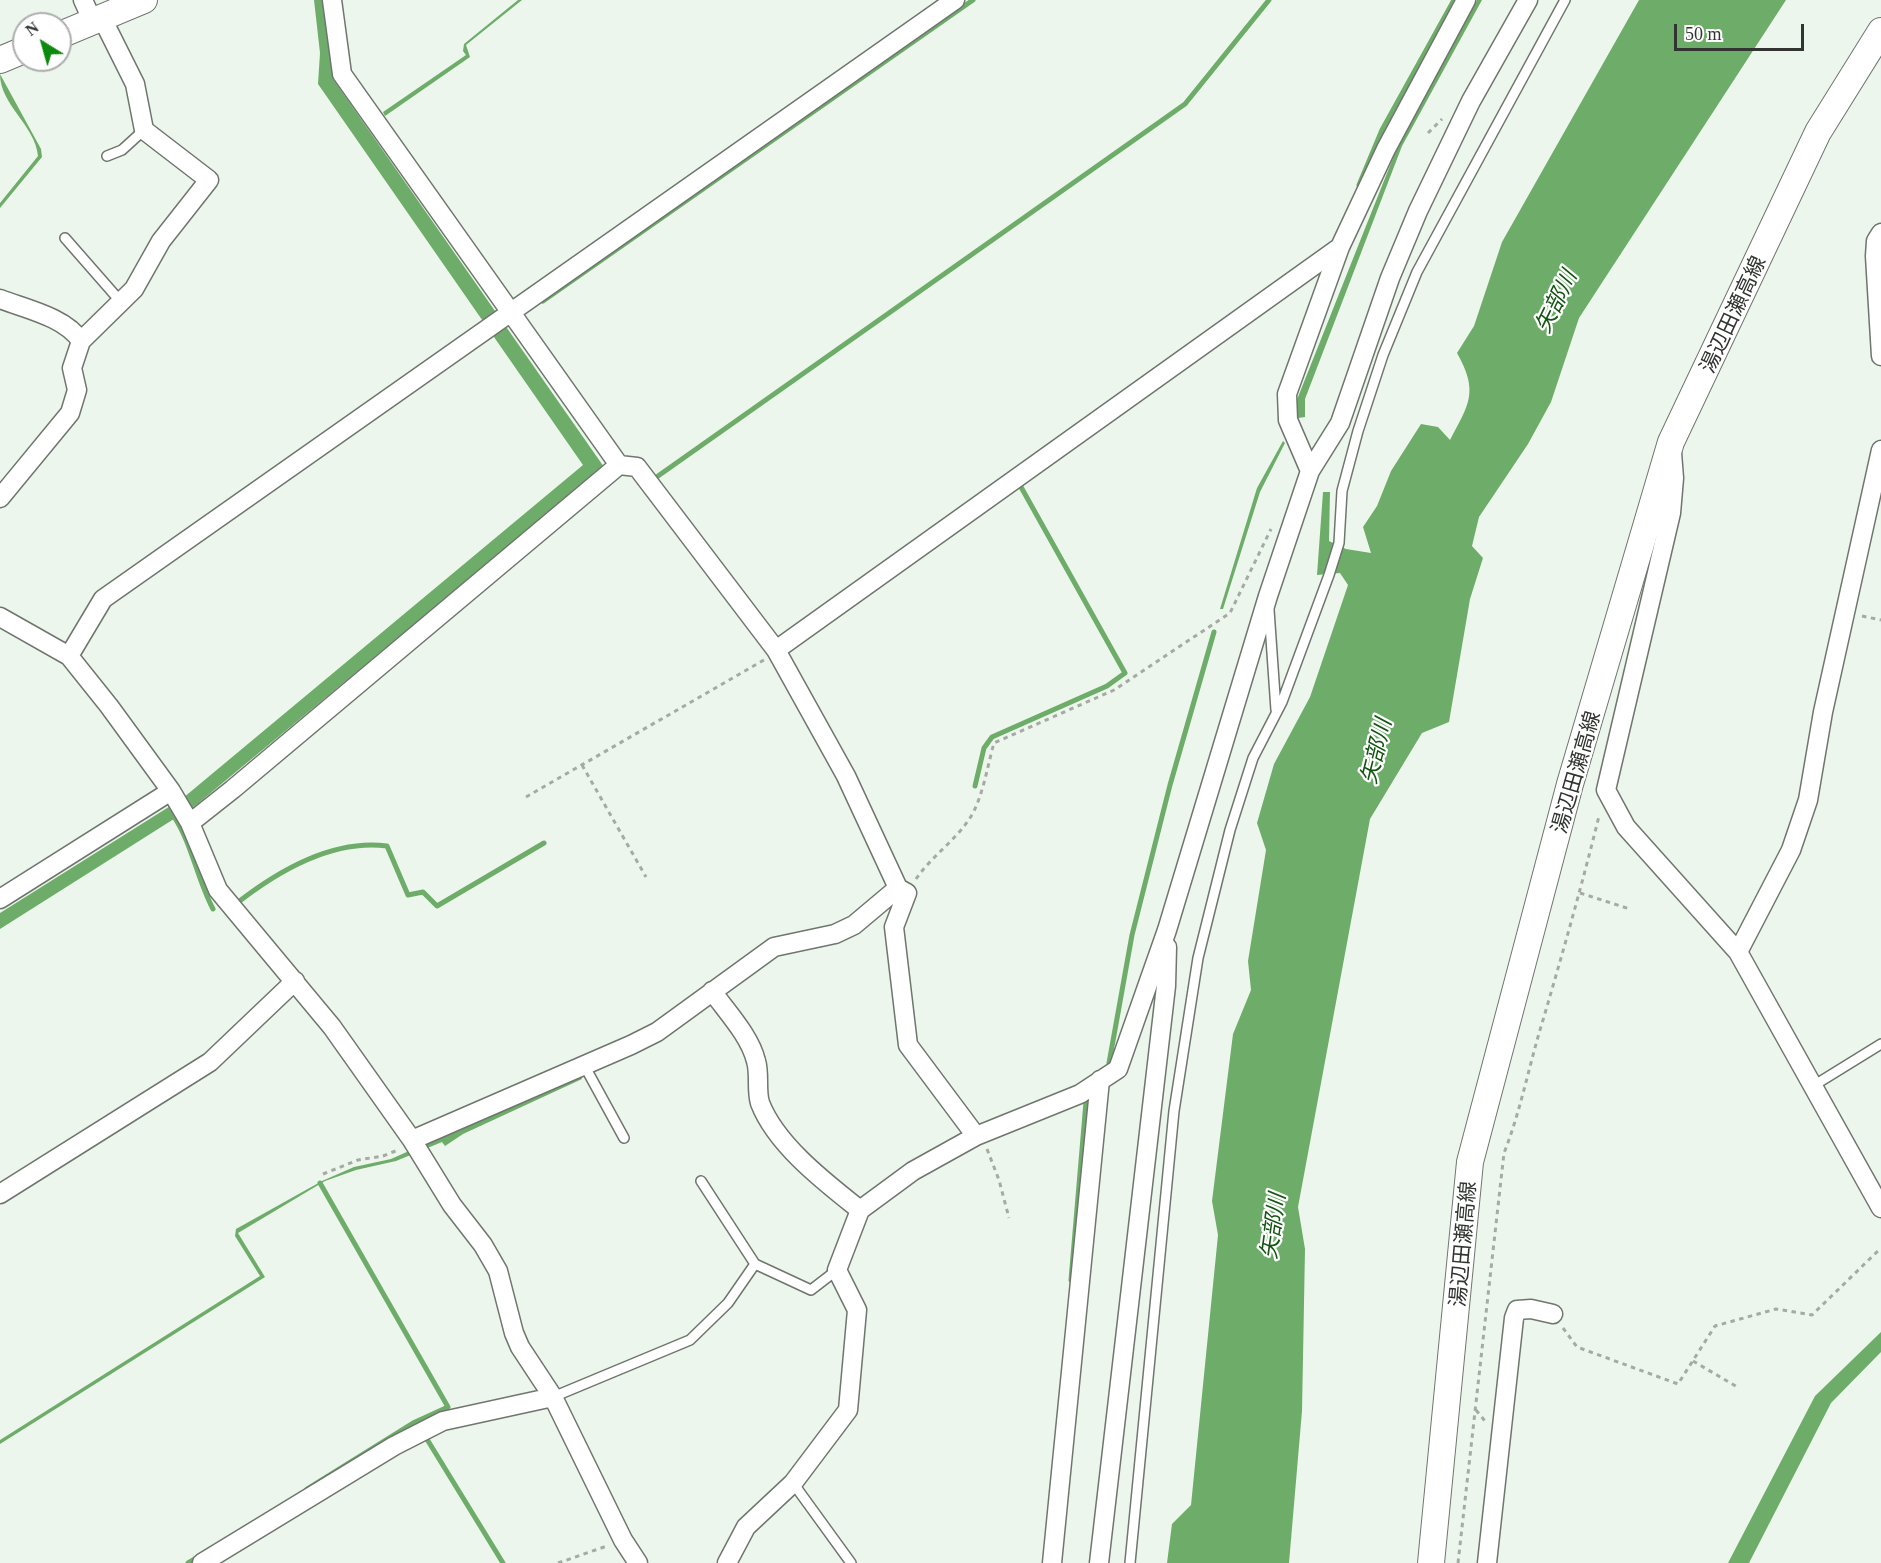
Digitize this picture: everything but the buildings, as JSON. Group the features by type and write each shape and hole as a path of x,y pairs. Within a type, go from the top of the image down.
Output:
{"main road":[{"path":"72,27 92,13 144,0"},
{"name":"湯辺田瀬高線","path":"1431,1563 1470,1162 1570,784 1671,442 1818,132 1881,31"}],"street":[{"path":"332,0 342,74 506,315 619,465"},
{"path":"69,656 103,598 955,0"},
{"path":"1310,471 1288,420 1287,394 1340,247 1386,149 1466,0"},
{"path":"727,1563 746,1527 793,1483 848,1410 857,1310 837,1270 860,1210 913,1172 979,1135 1080,1094 1118,1069 1167,930 1268,596 1310,471 1340,423 1390,278 1418,212 1471,101 1528,0"},
{"path":"0,498 70,414 77,390 72,368 81,341 134,289 161,241 208,180 144,130 135,84 92,13"},
{"path":"1881,233 1876,241 1875,256 1881,356"},
{"path":"776,651 1340,247"},
{"path":"0,299 63,324 81,341"},
{"path":"1671,442 1674,478 1671,513 1606,790 1626,827 1738,952 1881,1208"},
{"path":"1738,952 1791,850 1808,800 1823,712 1881,450"},
{"path":"190,823 619,465 637,467 776,651 846,776 903,890 894,927 908,1045 979,1135"},
{"path":"0,617 69,656 110,706 171,791 190,823 218,890 332,1027 413,1142 452,1205 483,1245 498,1271 514,1333 552,1397 622,1539 638,1563"},
{"path":"0,899 171,791"},
{"path":"413,1142 657,1032 774,947 835,934 855,925 903,890"},
{"path":"1099,1563 1166,986 1167,930"},
{"path":"0,1194 210,1062 295,981"},
{"path":"712,991 750,1044 757,1061 760,1102 776,1131 816,1174 860,1210"},
{"path":"1052,1563 1100,1080"},
{"path":"1487,1563 1514,1318 1517,1310 1531,1309 1553,1314"},
{"path":"202,1563 394,1446 443,1420 552,1397"}],"lane":[{"path":"1130,1563 1174,1111 1198,958 1233,820 1253,758 1276,712 1329,576 1339,543 1342,491 1358,431 1383,355 1417,272 1565,0"},
{"path":"107,156 122,150 144,130"},
{"path":"65,238 121,302"},
{"path":"1268,596 1276,712"},
{"path":"1813,1086 1881,1044"},
{"path":"584,1065 624,1138"},
{"path":"701,1181 755,1264 811,1290 837,1270"},
{"path":"552,1397 690,1340 728,1303 755,1264"},
{"path":"793,1483 851,1563"}],"path":[{"path":"903,890 953,839 974,811 994,742 1114,690 1230,613 1275,523"},
{"path":"526,797 776,651"},
{"path":"582,765 646,877"},
{"path":"1458,1563 1504,1153 1516,1123 1606,790"},
{"path":"1580,893 1630,909"},
{"path":"979,1135 999,1180 1009,1218"},
{"path":"323,1174 358,1160 383,1156 413,1142"},
{"path":"1553,1314 1577,1347 1678,1384 1715,1326 1776,1309 1812,1315 1881,1248"},
{"path":"1692,1361 1739,1388"},
{"path":"558,1563 591,1553 622,1539"}],"water":[{"path":"314,0 325,0 333,79 604,467 196,805 0,929 0,913 183,798 583,465 318,84 320,53"},
{"path":"518,0 522,0 466,45 470,57 385,116 383,112 466,55 463,51 464,44"},
{"path":"1477,0 1482,0 1402,146 1305,399 1305,417 1298,418 1296,402 1399,143"},
{"name":"矢部川","path":"1639,0 1786,0 1579,318 1551,402 1528,444 1479,517 1472,546 1483,558 1470,599 1449,722 1422,733 1370,819 1298,1207 1305,1249 1302,1411 1289,1563 1167,1563 1172,1524 1191,1505 1218,1235 1212,1201 1233,1034 1251,990 1248,961 1266,850 1257,823 1274,764 1310,697 1348,585 1340,573 1317,575 1323,492 1330,492 1329,541 1346,549 1371,553 1363,527 1377,506 1391,471 1421,424 1438,427 1450,440 1469,398 1468,378 1457,353 1474,326 1502,242"},
{"path":"0,74 41,149 42,157 0,208 0,203 38,156 31,134 6,96"},
{"path":"1283,441 1285,443 1260,492 1223,609 1220,609 1257,488"},
{"path":"580,1075 582,1079 463,1134 445,1146 442,1142 396,1161 356,1170 325,1181 238,1233 265,1277 0,1444 0,1440 260,1276 235,1236 236,1229 322,1181 354,1167 391,1159"},
{"path":"1881,1332 1881,1352 1831,1403 1749,1563 1728,1563 1815,1396"}],"waterway":[{"path":"543,301 973,0"},
{"path":"658,476 1185,104 1269,0"},
{"path":"1359,185 1382,130 1454,0"},
{"path":"975,786 984,748 992,737 1107,686 1125,673 1021,487"},
{"path":"1109,1063 1132,935 1170,785 1214,632"},
{"path":"173,815 185,837 213,909"},
{"path":"237,903 270,880 307,860 347,847 367,845 387,846 408,895 423,892 437,906 544,843"},
{"path":"1071,1280 1086,1102"},
{"path":"307,1489 413,1423 448,1407 320,1183"},
{"path":"425,1436 503,1563"},
{"path":"188,1563 200,1556"}]}
